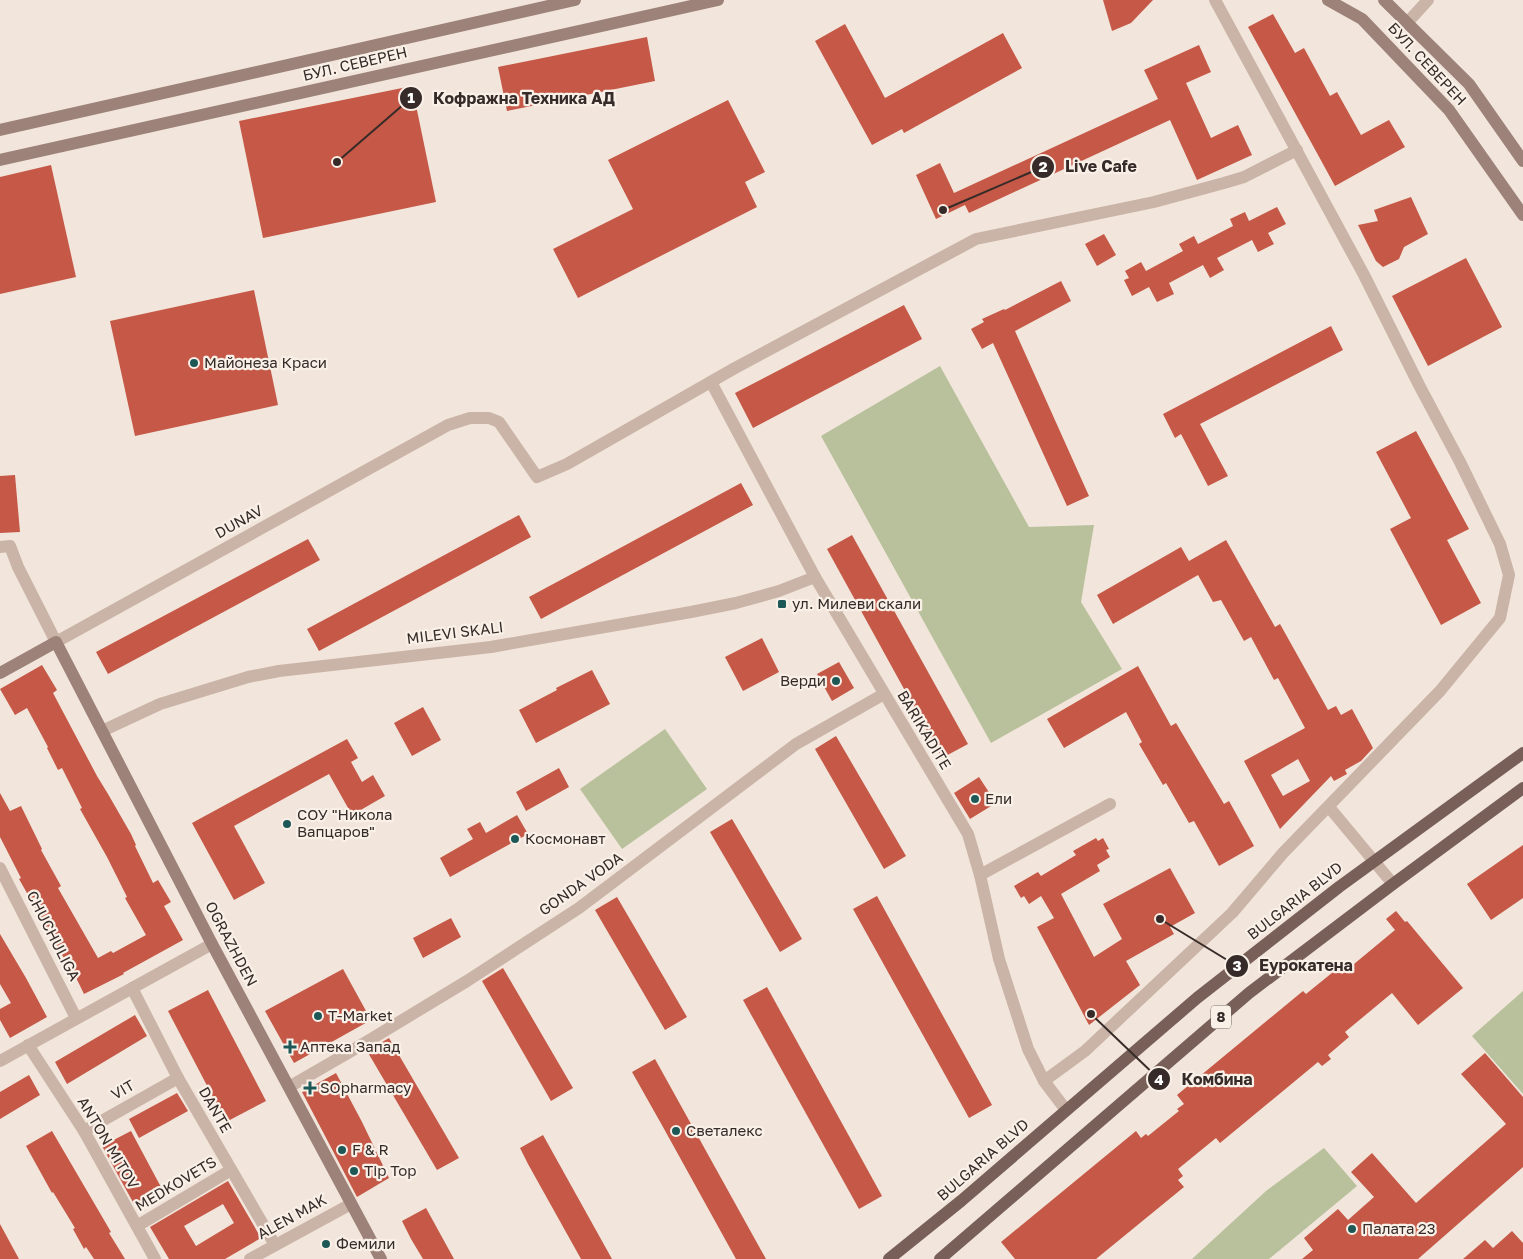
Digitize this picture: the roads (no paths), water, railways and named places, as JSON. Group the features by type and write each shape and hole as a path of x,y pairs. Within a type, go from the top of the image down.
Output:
{"main road":[{"name":"БУЛ. СЕВЕРЕН","path":"0,130 575,0"},
{"name":"БУЛ. СЕВЕРЕН","path":"0,160 718,0"},
{"name":"БУЛ. СЕВЕРЕН","path":"1328,0 1362,19 1450,110 1523,216"},
{"name":"БУЛ. СЕВЕРЕН","path":"1384,0 1469,84 1523,161"},
{"name":"DUNAV","path":"0,673 56,642"},
{"name":"OGRAZHDEN","path":"56,642 212,944 381,1259"},
{"name":"BULGARIA BLVD","path":"889,1259 961,1201 1197,998 1374,861 1523,754"},
{"name":"8","path":"940,1259 1249,993 1523,788"}],"street":[{"path":"1044,1081 1085,1051 1232,913 1283,853 1440,691 1500,618 1509,576 1500,544 1460,462 1364,275 1216,0"},
{"path":"1407,23 1428,0"},
{"path":"711,382 976,239 1154,202 1224,183 1244,176 1297,150"},
{"name":"DUNAV","path":"56,642 448,425 470,418 489,418 499,422 537,477 567,464 711,382"},
{"name":"BARIKADITE","path":"711,382 815,577 968,834 980,875 999,959 1028,1049 1044,1081 1066,1110"},
{"path":"0,548 10,546 56,642"},
{"name":"MILEVI SKALI","path":"102,731 160,704 248,677 279,670 491,646 691,612 736,603 778,591 815,577"},
{"name":"GONDA VODA","path":"288,1087 466,981 579,908 796,744 884,694"},
{"path":"980,875 1110,804"},
{"path":"1329,807 1393,884"},
{"name":"CHUCHULIGA","path":"0,868 76,1018"},
{"path":"0,1061 212,944"},
{"name":"DANTE","path":"132,988 178,1078 274,1245"},
{"name":"ANTON MITOV","path":"28,1045 84,1131 155,1259"},
{"name":"VIT","path":"84,1131 178,1078"},
{"name":"MEDKOVETS","path":"137,1226 231,1170"},
{"name":"ALEN MAK","path":"250,1259 351,1204"}],"place":[{"name":"Кофражна Техника АД","path":"337,162"},
{"name":"Live Cafe","path":"943,210"},
{"name":"Майонеза Краси","path":"194,363"},
{"name":"ул. Милеви скали","path":"782,604"},
{"name":"Верди","path":"836,681"},
{"name":"Ели","path":"975,799"},
{"name":"СОУ \"Никола Вапцаров\"","path":"287,824"},
{"name":"Космонавт","path":"515,839"},
{"name":"Еурокатена","path":"1160,919"},
{"name":"Комбина","path":"1091,1014"},
{"name":"T-Market","path":"318,1016"},
{"name":"Аптека Запад","path":"290,1047"},
{"name":"SOpharmacy","path":"310,1088"},
{"name":"Светалекс","path":"676,1131"},
{"name":"F & R","path":"342,1150"},
{"name":"Tip Top","path":"354,1171"},
{"name":"Палата 23","path":"1352,1229"},
{"name":"Фемили","path":"326,1244"}]}
